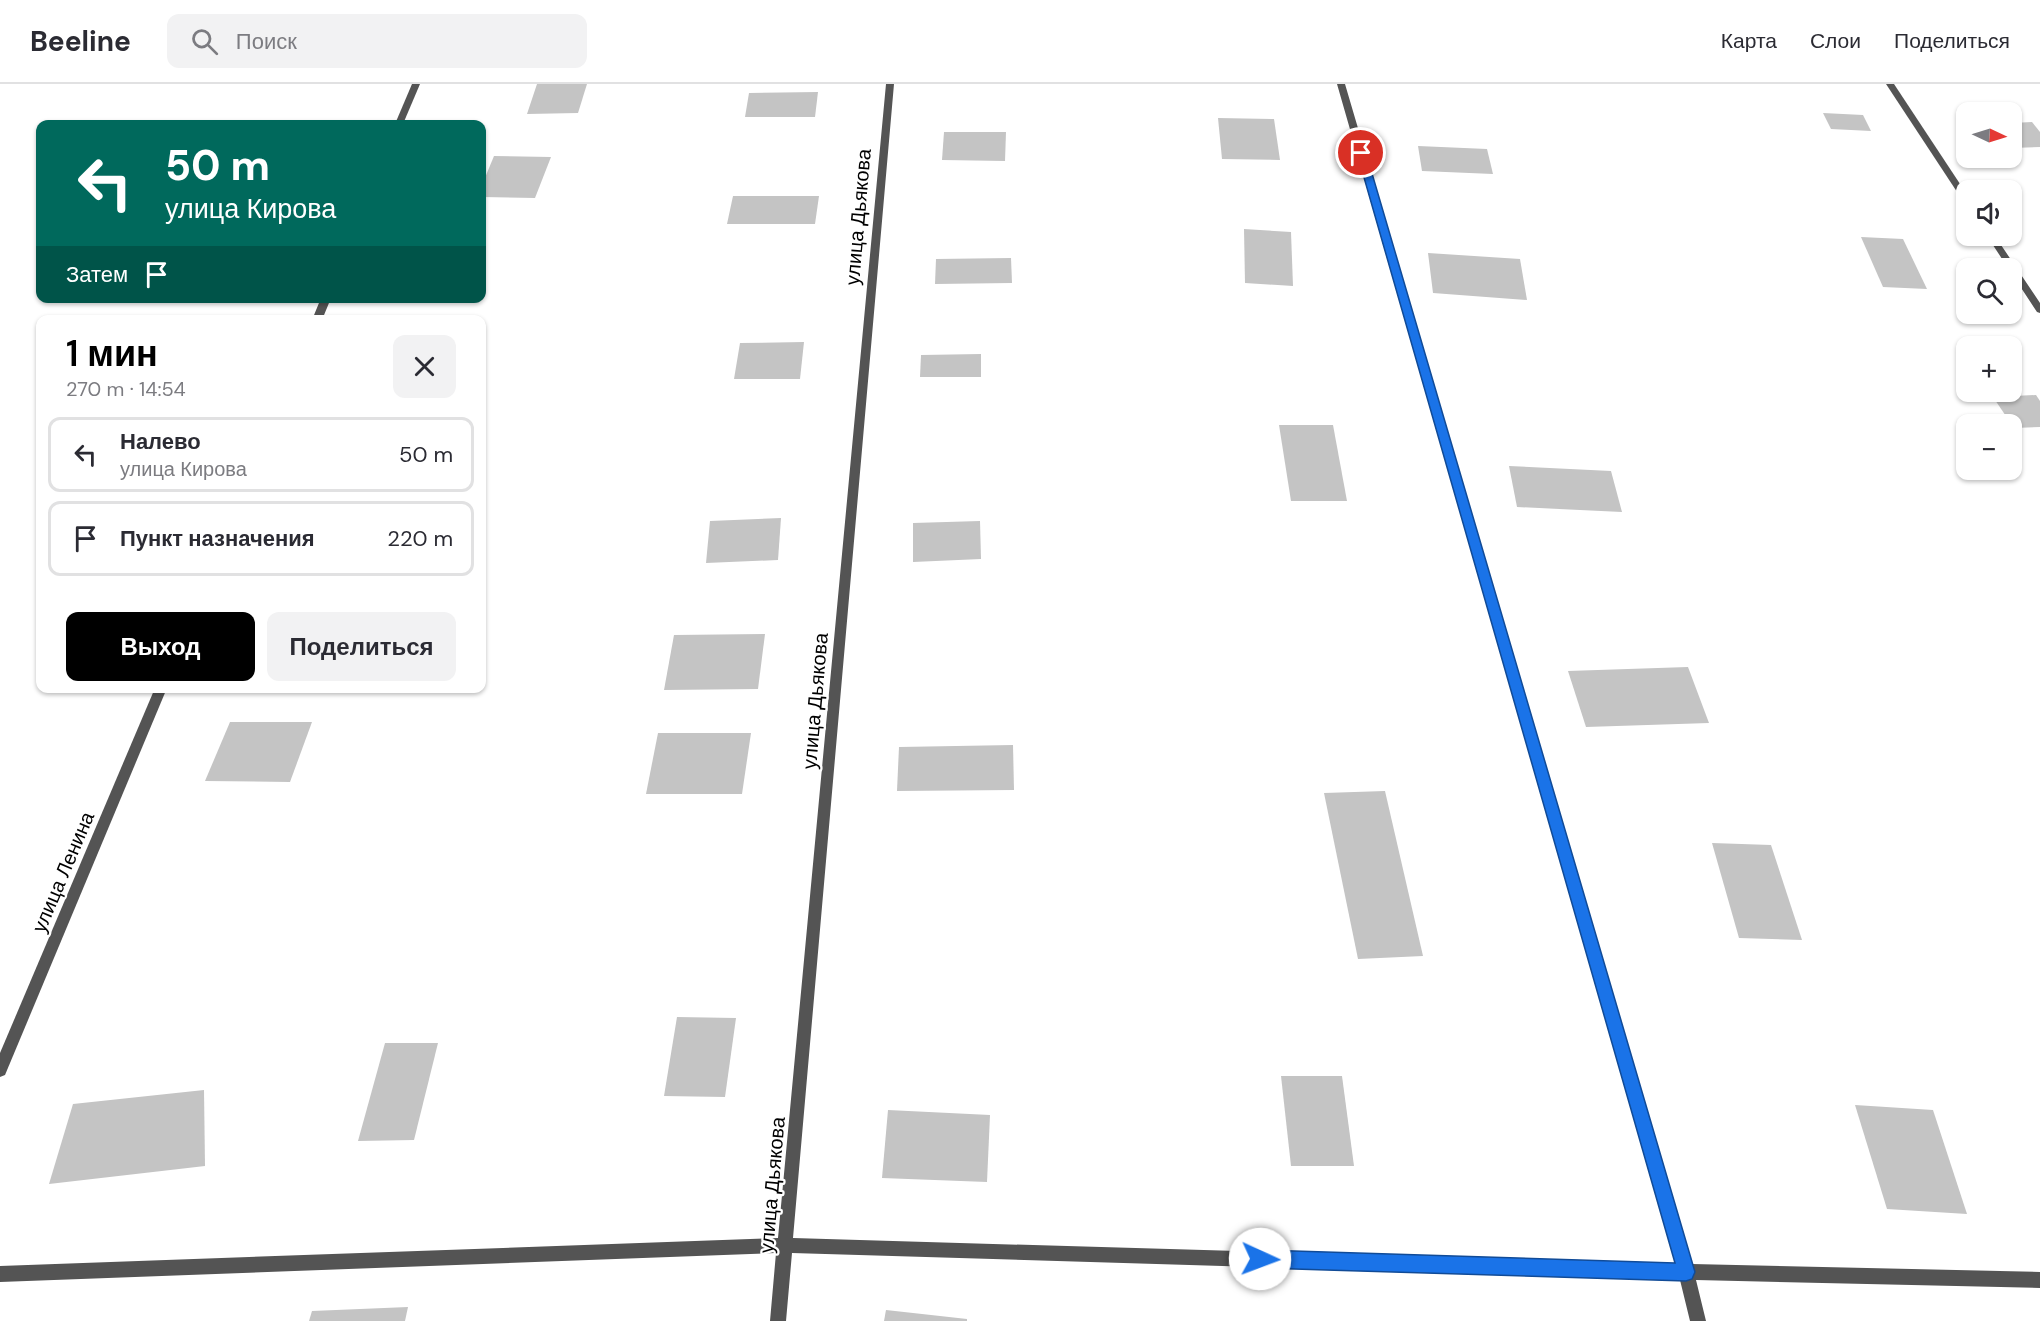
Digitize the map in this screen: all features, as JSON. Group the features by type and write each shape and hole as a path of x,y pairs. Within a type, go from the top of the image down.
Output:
{"street":[{"path":"401,120 416,84"},
{"name":"улица Дьякова","path":"778,1321 890,84"},
{"path":"1341,84 1686,1272 1698,1321"},
{"path":"1890,84 1956,184"},
{"path":"1997,246 2040,310"},
{"name":"улица Ленина","path":"0,1070 159,693"},
{"path":"0,1274 786,1245 1686,1272 2040,1280"}],"building":[{"path":"537,84 587,84 578,113 527,114"},
{"path":"818,92 815,117 745,117 749,93"},
{"path":"1823,113 1863,115 1871,131 1831,129"},
{"path":"1218,118 1274,119 1280,160 1222,159"},
{"path":"2022,122 2032,122 2040,132 2040,147 2022,148"},
{"path":"944,132 1006,132 1005,161 942,160"},
{"path":"1418,146 1487,149 1493,174 1422,171"},
{"path":"494,156 551,157 535,198 486,197 486,175"},
{"path":"733,196 819,196 815,224 727,224"},
{"path":"1244,229 1291,232 1293,286 1245,283"},
{"path":"1861,237 1903,239 1927,289 1883,287"},
{"path":"1428,253 1520,259 1527,300 1433,293"},
{"path":"1011,258 1012,283 935,284 936,259"},
{"path":"804,342 800,379 734,379 740,343"},
{"path":"981,354 981,377 920,377 921,355"},
{"path":"2036,395 2040,401 2040,427 2022,428 2022,414 2005,414 1996,402 2022,402 2022,396"},
{"path":"1279,425 1333,425 1347,501 1291,501"},
{"path":"1509,466 1611,471 1622,512 1517,507"},
{"path":"781,518 778,560 706,563 710,521"},
{"path":"980,521 981,559 913,562 913,523"},
{"path":"765,634 758,689 664,690 674,635"},
{"path":"1688,667 1709,723 1586,727 1568,671"},
{"path":"230,722 312,722 290,782 205,781"},
{"path":"658,733 751,733 742,794 646,794"},
{"path":"1013,745 1014,790 897,791 899,747"},
{"path":"1385,791 1423,956 1358,959 1324,793"},
{"path":"1712,843 1771,845 1802,940 1739,938"},
{"path":"677,1017 736,1018 725,1097 664,1096"},
{"path":"385,1043 438,1043 414,1140 358,1141"},
{"path":"1281,1076 1342,1076 1354,1166 1291,1166"},
{"path":"204,1090 205,1166 49,1184 73,1104"},
{"path":"1855,1105 1933,1110 1967,1214 1887,1209"},
{"path":"888,1110 990,1115 987,1182 882,1178"},
{"path":"408,1307 405,1321 309,1321 312,1311"},
{"path":"886,1310 967,1319 967,1321 884,1321"}],"route":[{"path":"1260,1259 1686,1272 1361,153"}]}
